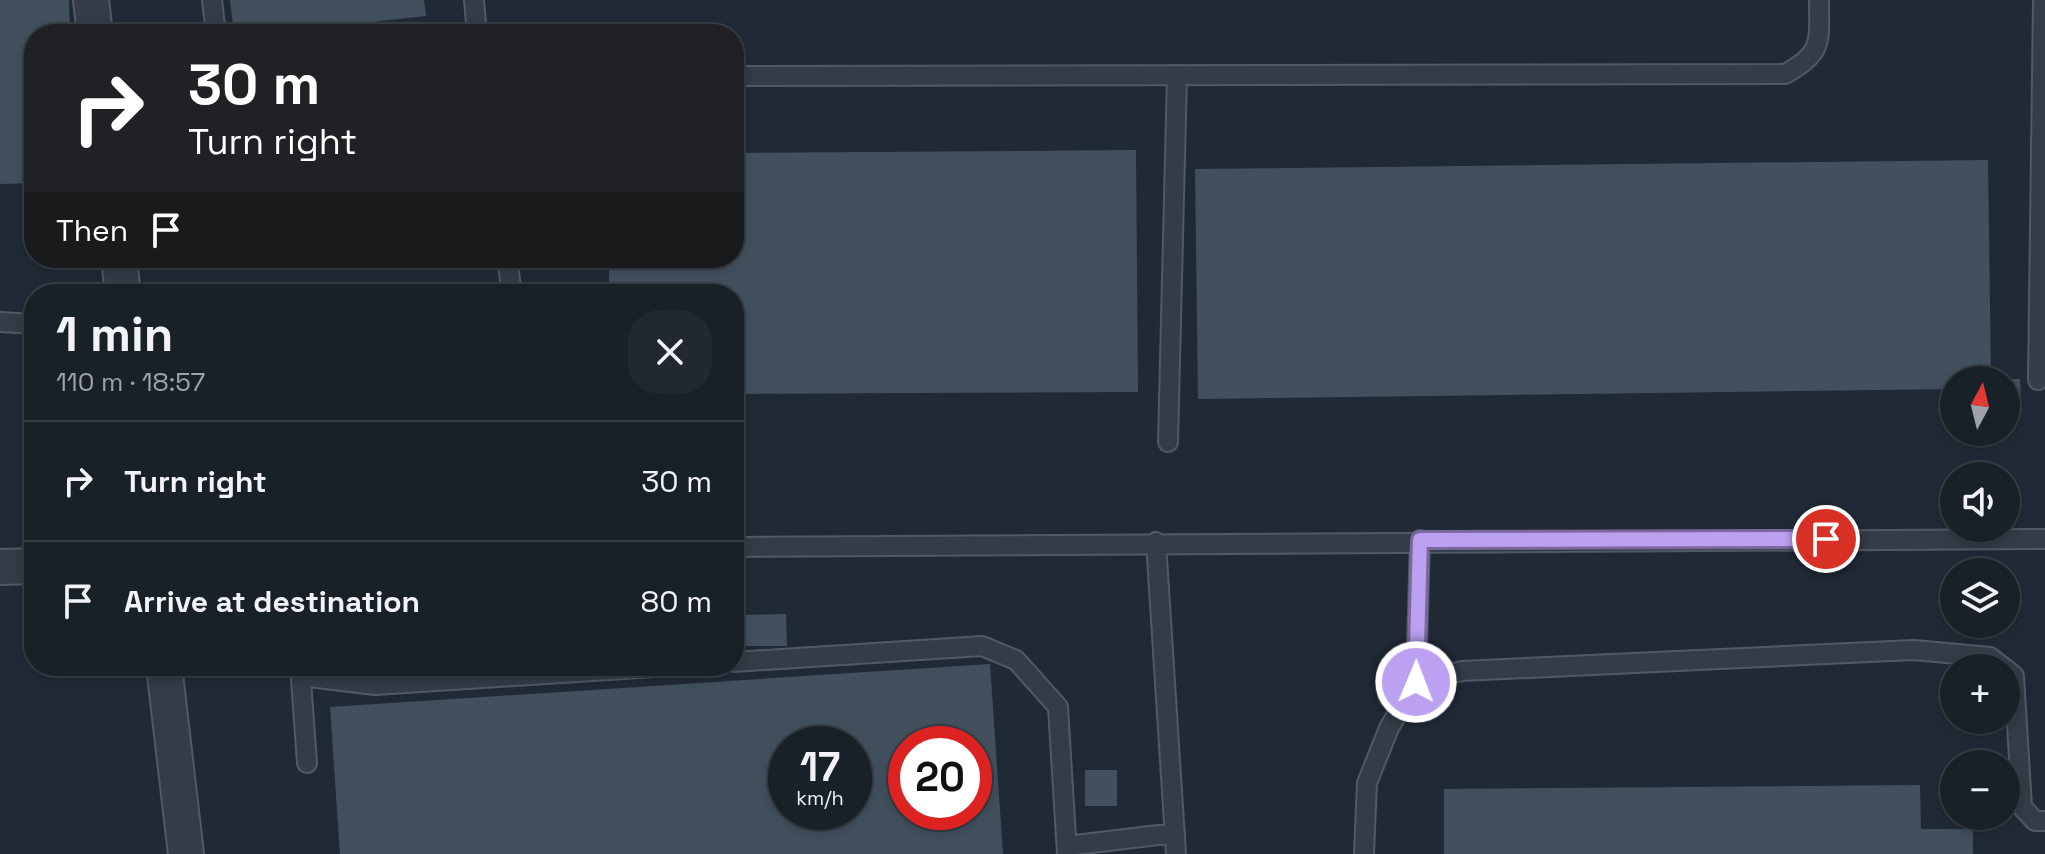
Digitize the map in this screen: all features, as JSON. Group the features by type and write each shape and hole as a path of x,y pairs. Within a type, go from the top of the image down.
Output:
{"street":[{"path":"91,0 94,24"},
{"path":"0,567 24,566"},
{"path":"165,676 186,854"}],"lane":[{"path":"212,0 215,24"},
{"path":"474,0 476,24"},
{"path":"744,76 1785,74 1807,62 1819,45 1819,0"},
{"path":"2038,380 2043,0"},
{"path":"1168,442 1177,75"},
{"path":"0,322 24,323"},
{"path":"744,547 1420,540 2045,539"},
{"path":"1364,854 1367,783 1389,728 1416,682 1420,540"},
{"path":"1156,542 1176,854"},
{"path":"744,661 982,646 1016,660 1058,707 1067,850 1175,833"},
{"path":"1416,682 1462,671 1914,650 1957,654"},
{"path":"301,676 307,763"},
{"path":"327,676 375,685 515,676"},
{"path":"2018,734 2022,807 2035,821 2045,821"}],"building":[{"path":"0,0 69,0 70,24 24,24 24,183 0,184"},
{"path":"230,0 424,0 426,16 354,24 233,24"},
{"path":"1136,150 1138,392 744,394 744,284 609,284 609,268 744,268 744,153"},
{"path":"1988,160 1991,366 1940,366 1940,389 1198,399 1195,169"},
{"path":"786,614 787,646 744,646 744,615"},
{"path":"990,664 1003,854 340,854 330,707"},
{"path":"1085,770 1117,770 1117,806 1085,806"},
{"path":"1920,785 1921,829 1973,830 1973,854 1444,854 1444,789"}],"route":[{"path":"1416,682 1420,540 1826,539"}]}
